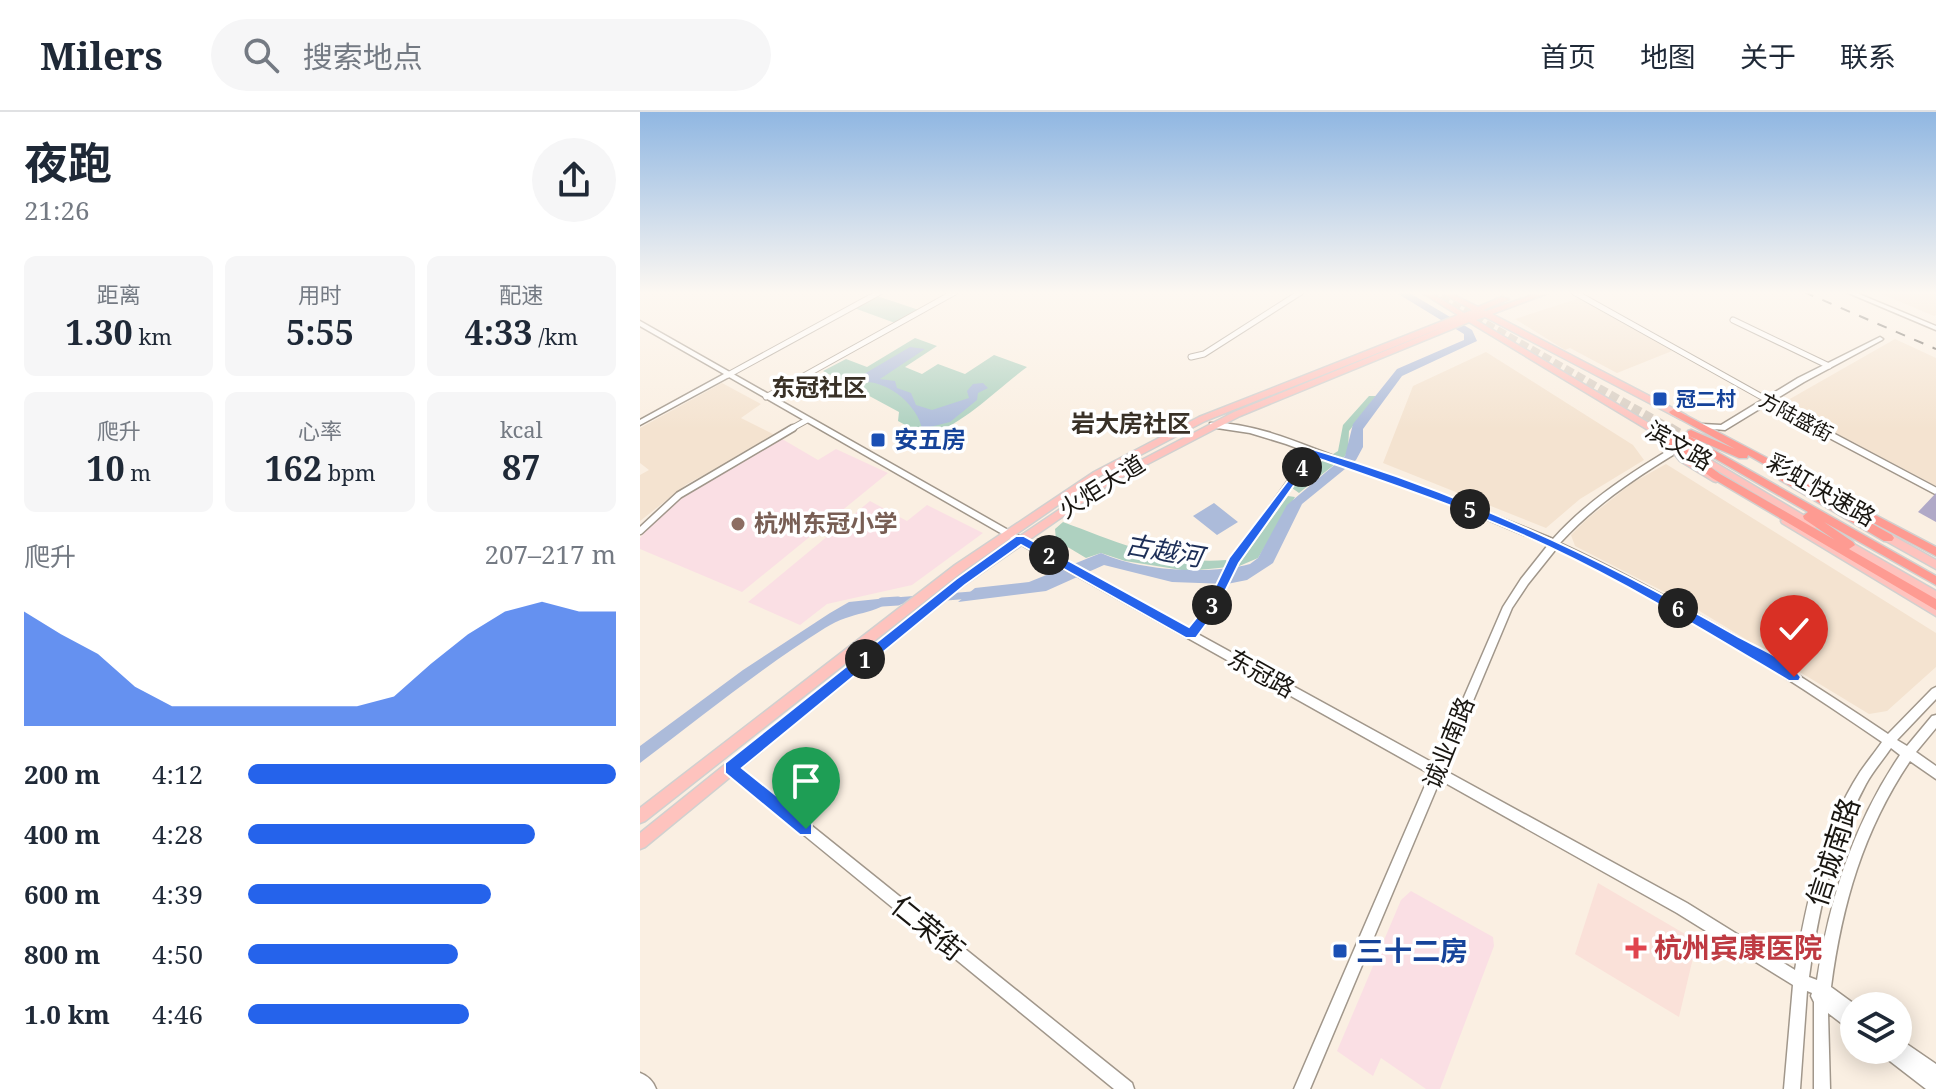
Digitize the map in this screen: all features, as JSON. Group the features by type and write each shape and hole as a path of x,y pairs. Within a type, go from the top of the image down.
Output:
{"highway":[{"path":"1674,412 1936,552"},
{"path":"1688,435 1744,457 1888,538"},
{"path":"1688,435 1710,458 1803,513 1849,545"},
{"name":"彩虹快速路","path":"1688,435 1936,572"},
{"path":"1671,447 1936,605"},
{"name":"彩虹快速路","path":"1806,502 1936,581"}],"main road":[{"name":"东冠路","path":"665,338 1007,533 1682,908 1840,1005"},
{"name":"火炬大道","path":"640,842 1007,533 1138,450 1413,338"},
{"name":"滨文路","path":"1494,338 1671,447 1936,596"},
{"name":"滨文路","path":"1531,338 1804,484 1936,565"},
{"path":"1702,426 1722,428 1880,339"},
{"path":"640,423 728,375"},
{"name":"火炬大道","path":"640,816 903,612 960,582 1108,481 1277,392"},
{"path":"1237,414 1238,427"},
{"path":"1213,425 1238,427 1337,460 1552,543 1716,630 1936,773"},
{"path":"1722,428 1727,439"},
{"path":"1671,447 1936,612"},
{"name":"诚业南路","path":"1302,1089 1438,773 1465,701 1508,607 1552,543 1599,499 1671,447"},
{"name":"信诚南路","path":"1792,1089 1798,980 1814,903 1839,823 1854,787 1889,740 1936,692"},
{"name":"信诚南路","path":"1822,1089 1823,995 1837,914 1855,847 1873,805 1907,753 1936,720"},
{"name":"仁荣街","path":"731,768 1126,1089"},
{"name":"东冠路","path":"1823,995 1840,1011"},
{"path":"1912,1056 1936,1073"},
{"path":"1906,1064 1936,1087"},
{"path":"640,1081 648,1089"}],"street":[{"path":"728,375 797,338"},
{"path":"766,397 873,338"},
{"path":"1191,357 1204,354 1230,338"},
{"name":"方陆盛街","path":"1654,338 1767,402 1936,491"},
{"path":"1770,338 1829,366"},
{"path":"640,531 679,495 807,420"},
{"path":"1191,635 1222,588 1238,556 1312,452"}],"shaded area":[{"path":"1545,338 1652,338 1672,351 1617,373 1570,348 1565,350"},
{"path":"1895,339 1936,358 1936,486 1781,404"},
{"path":"1486,352 1633,445 1644,460 1580,499 1546,528 1383,463 1413,386"},
{"path":"722,383 761,404 741,418 777,436 687,484 640,521 640,475 649,470 640,463 640,428"},
{"name":"杭州东冠小学","path":"777,436 818,460 836,449 888,473 742,592 640,549 640,538 664,510"},
{"path":"1666,464 1936,633 1936,667 1887,711 1869,714 1688,604 1575,546 1571,535 1587,519 1632,483"},
{"path":"870,501 907,521 927,505 983,533 912,585 827,604 800,625 748,602"},
{"name":"杭州宾康医院","path":"1598,883 1697,941 1679,1017 1575,954"},
{"path":"1411,891 1493,937 1494,946 1440,1089 1426,1089 1381,1058 1373,1076 1337,1051 1401,900"}],"green space":[{"path":"915,338 937,346 905,367 922,374 938,364 965,374 994,355 1027,367 968,414 927,437 898,421 899,412 823,371 846,359 867,367"},
{"path":"1369,396 1376,396 1349,431 1345,456 1299,493 1292,488 1308,470 1338,451 1343,425"},
{"path":"1288,496 1295,497 1258,558 1237,567"},
{"path":"1063,522 1143,550 1183,559 1226,560 1229,567 1188,571 1125,561 1101,553 1086,558 1056,540 1055,529"}],"water":[{"path":"1475,338 1477,341 1402,376 1363,429 1363,447 1356,460 1302,504 1273,563 1247,580 1227,584 1172,582 1104,565 1046,591 958,602 975,588 1029,582 1101,553 1135,564 1175,569 1215,569 1250,564 1258,558 1287,505 1345,456 1353,424 1397,369"},
{"path":"910,347 925,349 880,379 895,381 897,388 911,393 916,405 932,410 969,398 967,391 973,384 983,383 988,388 978,393 977,400 950,422 922,429 915,412 901,396 883,386 864,382 859,377"},
{"path":"1214,503 1238,522 1217,535 1193,516"},
{"path":"897,597 880,607 835,622 801,643 640,763 640,746 743,670 830,613 849,602"}],"waterway":[{"name":"古越河","path":"898,601 882,602 972,595"}],"tunnel":[{"path":"1509,338 1672,430"},
{"path":"1669,428 1684,437"}],"railway":[{"path":"1910,338 1936,349"}],"place":[{"name":"冠二村","path":"1660,399"},
{"name":"安五房","path":"878,440"},
{"name":"杭州东冠小学","path":"738,524"},
{"name":"杭州宾康医院","path":"1636,948"},
{"name":"三十二房","path":"1340,951"}],"district":[{"name":"东冠社区","path":"819,388"},
{"name":"岩大房社区","path":"1131,424"}],"route":[{"path":"806,829 731,768 960,582 1020,539 1191,635 1211,609 1234,561 1312,452 1470,508 1552,543 1658,597 1794,677"}]}
